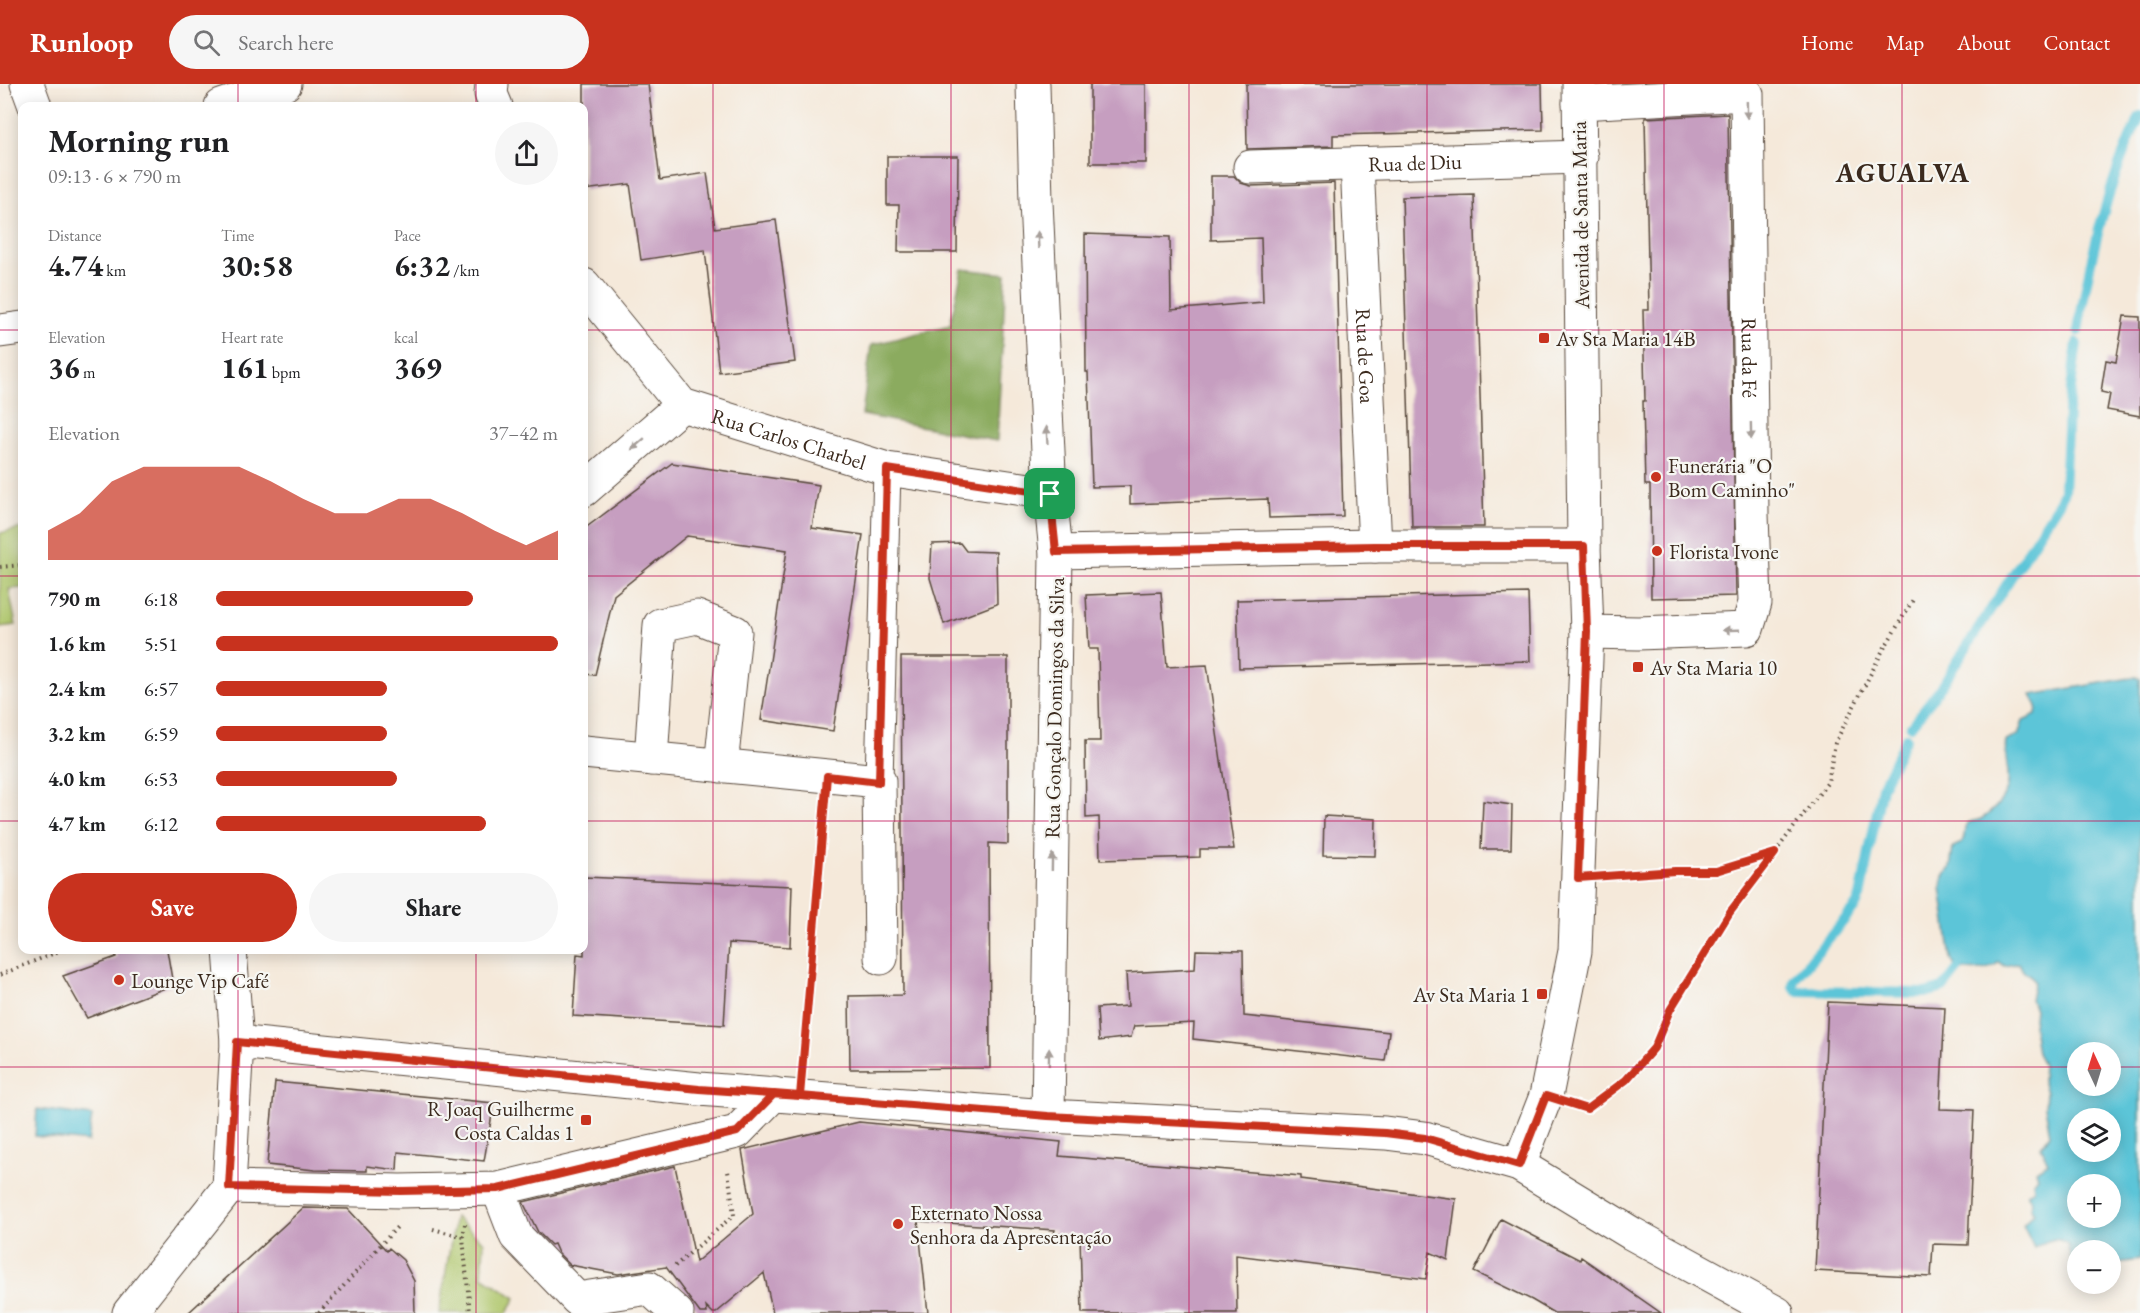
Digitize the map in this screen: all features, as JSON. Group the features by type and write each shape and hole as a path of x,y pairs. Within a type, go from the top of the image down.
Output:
{"street":[{"path":"27,84 34,102"},
{"path":"233,102 285,84"},
{"path":"492,84 495,102"},
{"name":"Rua Gonçalo Domingos da Silva","path":"1033,84 1036,202 1050,494 1056,552 1048,1116"},
{"name":"Avenida de Santa Maria","path":"1519,1165 1546,1096 1575,951 1587,632 1579,93"},
{"name":"Rua da Fé","path":"1579,93 1747,94 1755,603 1747,629 1638,633 1587,632"},
{"name":"Rua de Diu","path":"1250,167 1581,157"},
{"name":"Rua de Goa","path":"1357,164 1375,546"},
{"path":"588,290 682,405 588,487"},
{"path":"0,331 18,329"},
{"name":"Rua Carlos Charbel","path":"682,405 887,469 1050,494"},
{"path":"881,958 879,782 887,469"},
{"path":"1056,552 1375,546 1584,546"},
{"path":"651,759 660,625 697,617 735,633 721,766"},
{"path":"588,752 879,782"},
{"path":"129,1313 229,1187 237,1042 230,954"},
{"path":"237,1042 699,1089 1048,1116 1385,1133 1425,1138 1519,1165 1631,1233 1777,1313"},
{"path":"229,1187 400,1191 498,1189 737,1132 787,1095"},
{"path":"498,1189 516,1236 577,1299 649,1288 677,1313"}],"path":[{"path":"0,567 18,565"},
{"path":"1546,1096 1587,1109 1626,1080 1654,1048 1670,1010 1730,912 1828,782 1835,743 1882,652 1914,598"},
{"path":"787,1095 827,776"},
{"path":"1578,878 1675,871 1716,871 1775,853"},
{"path":"0,975 53,954"},
{"path":"649,1288 734,1215 723,1135"},
{"path":"319,1313 404,1220 400,1191"},
{"path":"463,1237 470,1313"}],"green space":[{"path":"962,269 1006,274 997,441 862,415 871,345 950,325"},
{"path":"18,529 18,588 9,589 16,625 0,627 0,533"},
{"path":"455,1217 484,1242 482,1276 516,1298 507,1313 439,1313"}],"water":[{"path":"2140,678 2140,1260 2121,1263 2121,1240 2067,1240 2067,1244 2054,1239 2034,1248 2023,1225 2034,1213 2030,1208 2032,1201 2027,1194 2034,1189 2033,1182 2037,1177 2035,1170 2048,1163 2041,1146 2050,1135 2045,1106 2046,1092 2042,1081 2043,1064 2037,1053 2033,1026 2035,1009 2030,999 2034,982 2031,976 2023,971 2019,963 2005,966 1999,962 1990,968 1967,970 1956,968 1951,959 1941,887 1942,880 1950,868 1953,847 1962,843 1966,825 1988,814 2005,794 2009,777 2006,741 2018,736 2023,721 2036,715 2037,706 2031,695"},
{"path":"37,1109 92,1116 88,1142 35,1136"}],"building":[{"path":"584,84 648,84 660,180 707,173 715,228 776,220 795,362 719,372 705,250 641,260 630,184 588,189 588,102 584,102"},
{"path":"1090,84 1146,84 1146,163 1090,163"},
{"path":"1246,84 1542,84 1543,130 1333,135 1333,146 1247,149"},
{"path":"1728,114 1736,596 1651,598 1650,485 1645,485 1643,401 1645,401 1643,310 1649,310 1645,118"},
{"path":"887,156 958,156 957,252 898,252 899,205 887,205"},
{"path":"1211,176 1234,176 1241,183 1251,186 1334,183 1343,516 1269,518 1268,499 1130,504 1130,486 1092,487 1088,372 1086,372 1085,234 1170,237 1171,310 1263,302 1261,238 1211,240"},
{"path":"1474,195 1484,527 1412,527 1402,197"},
{"path":"2124,316 2140,317 2140,416 2107,410 2110,394 2101,392 2106,360 2116,362"},
{"path":"672,463 819,485 812,528 863,535 833,731 761,720 787,550 687,536 614,595 595,675 588,674 588,526"},
{"path":"960,543 966,551 996,552 997,604 944,624 930,578 932,544"},
{"path":"1161,592 1167,667 1207,665 1234,849 1200,849 1200,857 1100,860 1099,817 1086,818 1085,741 1100,741 1098,649 1089,649 1086,595"},
{"path":"1528,593 1530,661 1239,668 1237,600"},
{"path":"901,657 1008,657 1008,844 989,843 990,1068 850,1069 849,996 903,995"},
{"path":"1483,801 1512,805 1511,849 1481,849"},
{"path":"1324,816 1376,819 1375,856 1323,855"},
{"path":"588,877 792,886 790,947 729,943 724,1025 573,1016 577,954 588,954"},
{"path":"1196,950 1243,951 1244,1016 1389,1032 1385,1061 1193,1039 1194,1023 1134,1026 1131,1037 1099,1041 1097,1008 1128,1006 1126,973 1195,969"},
{"name":"Lounge Vip Café","path":"116,954 168,954 173,985 87,1018 63,976 116,957"},
{"path":"1828,1002 1945,1007 1940,1109 1974,1110 1968,1245 1933,1244 1931,1277 1815,1271"},
{"path":"275,1082 494,1103 484,1161 398,1152 397,1170 367,1166 367,1171 315,1170 267,1165"},
{"path":"859,1122 1061,1142 1059,1156 1301,1176 1301,1179 1456,1199 1448,1260 1430,1252 1426,1279 1236,1255 1237,1313 1082,1313 1080,1235 1054,1234 1055,1230 918,1221 928,1313 773,1313 764,1273 716,1313 706,1306 707,1313 700,1313 666,1267 618,1274 570,1265 558,1253 554,1244 551,1245 538,1232 523,1202 675,1166 696,1262 753,1214 742,1150"},
{"path":"303,1208 348,1209 387,1251 389,1248 403,1260 414,1281 415,1313 188,1313"},
{"path":"1501,1219 1580,1260 1581,1257 1661,1313 1554,1313 1474,1272"}],"waterway":[{"path":"2078,331 2101,221 2118,168 2140,116"},
{"path":"1911,726 1941,687 2060,501 2064,491 2068,412 2077,343"},
{"path":"1906,738 1882,787 1860,897 1856,906 1794,980 1793,987 1797,991 1925,993 1943,988 1958,969"}],"place":[{"name":"Av Sta Maria 14B","path":"1544,338"},
{"name":"Funerária \"O Bom Caminho\"","path":"1656,477"},
{"name":"Florista Ivone","path":"1657,551"},
{"name":"Av Sta Maria 10","path":"1638,667"},
{"name":"Lounge Vip Café","path":"119,980"},
{"name":"Av Sta Maria 1","path":"1542,994"},
{"name":"R Joaq Guilherme Costa Caldas 1","path":"586,1120"},
{"name":"Externato Nossa Senhora da Apresentação","path":"898,1224"}],"district":[{"name":"AGUALVA","path":"1903,172"}],"route":[{"path":"1050,494 887,469 879,782 827,776 800,1096 774,1094 737,1132 498,1189 400,1191 229,1187 237,1042 699,1089 774,1094 800,1096 1048,1116 1385,1133 1425,1138 1519,1165 1546,1096 1587,1109 1626,1080 1654,1048 1670,1010 1730,912 1775,853 1716,871 1675,871 1578,878 1587,632 1584,546 1375,546 1056,552 1050,494"}]}
